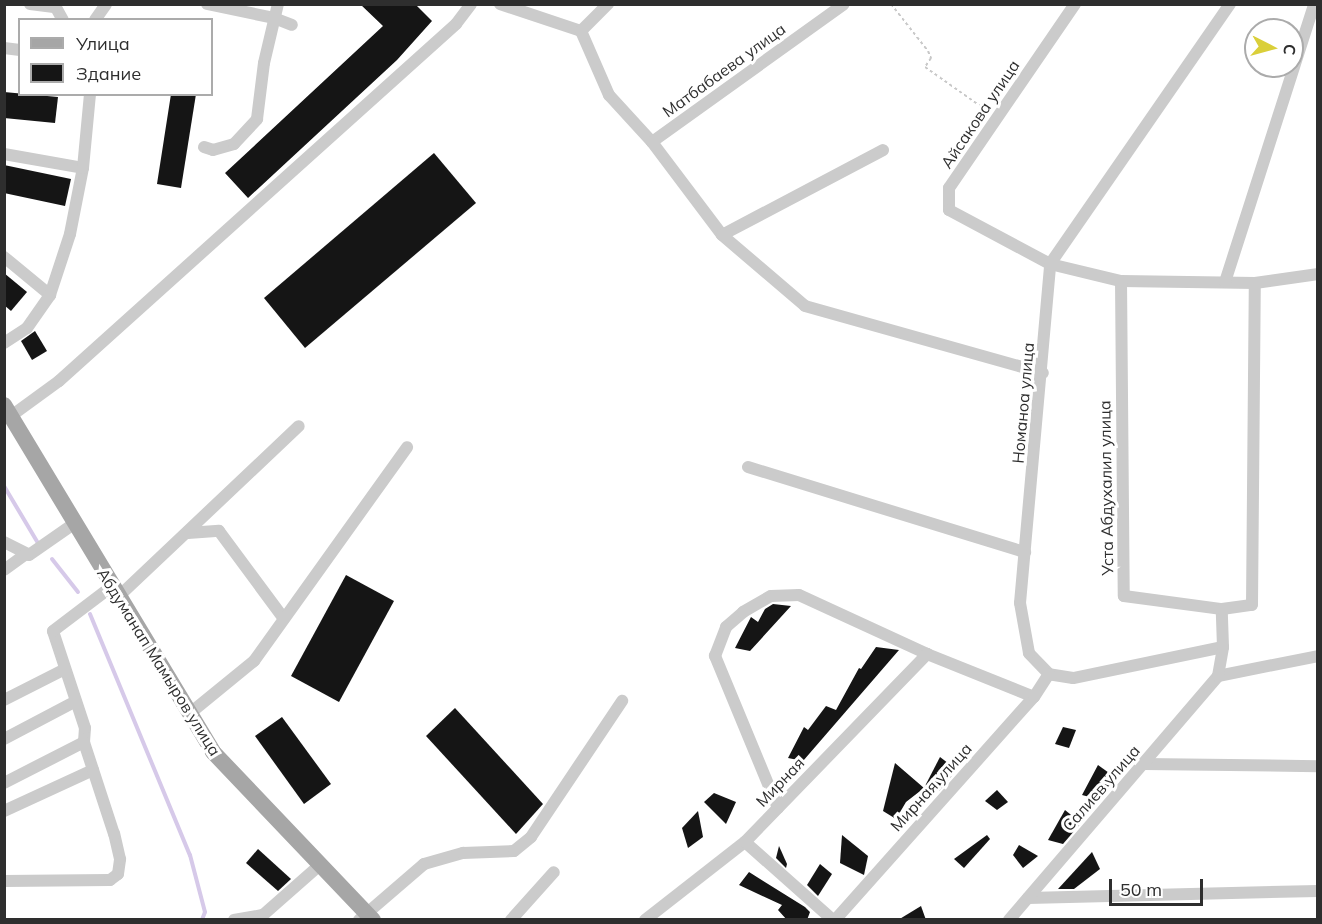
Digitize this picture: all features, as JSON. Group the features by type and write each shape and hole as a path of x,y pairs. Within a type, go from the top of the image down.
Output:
{"main road":[{"name":"Абдуманап Мамыров улица","path":"8,411 114,593 213,752 367,917"}],"street":[{"path":"30,4 54,6"},
{"path":"96,18 106,4"},
{"path":"207,4 274,18 292,26"},
{"path":"204,147 213,150 234,144 258,119 264,63 278,4"},
{"path":"8,411 59,381 456,24 471,4"},
{"path":"500,4 581,32 609,94 652,142 722,235 805,306 1043,372"},
{"path":"581,32 608,4"},
{"name":"Матбабаева улица","path":"652,142 844,4"},
{"name":"Айсакова улица","path":"1050,264 949,210 949,188 1075,4"},
{"path":"1230,4 1050,264 1121,281 1255,283 1317,274"},
{"path":"1225,282 1314,4"},
{"path":"4,344 27,328 50,295 70,234 83,168 90,96"},
{"path":"722,235 883,150"},
{"path":"4,154 83,168"},
{"path":"4,257 50,295"},
{"name":"Номаноа улица","path":"1049,674 1029,653 1020,603 1043,372 1050,264"},
{"name":"Уста Абдухалил улица","path":"1121,281 1124,596 1222,609 1252,605 1255,283"},
{"path":"4,881 110,880 118,874 120,859 114,834 84,742 85,728 54,628 114,593 188,533 299,426"},
{"path":"189,714 254,661 407,447"},
{"path":"748,467 1025,552"},
{"path":"4,570 75,524"},
{"path":"188,533 219,531 284,619"},
{"path":"4,542 25,555"},
{"path":"778,808 716,656 726,627 743,612 771,596 799,595 927,654 1034,697"},
{"path":"1222,609 1223,647 1218,676 1317,656"},
{"path":"1049,674 1073,678 1223,647"},
{"name":"Мирная","path":"645,920 745,842 927,654"},
{"path":"4,699 65,669"},
{"name":"Мирная улица","path":"834,920 1034,697 1049,674"},
{"name":"Салиев улица","path":"1009,920 1218,676"},
{"path":"4,739 76,701"},
{"path":"367,917 424,864 463,853 514,851 531,837 622,701"},
{"path":"4,783 84,742"},
{"path":"1144,764 1317,766"},
{"path":"4,811 93,770"},
{"path":"745,842 834,920"},
{"path":"234,920 263,915 320,865"},
{"path":"511,920 554,872"},
{"path":"1028,898 1317,891"}],"path":[{"path":"891,4 932,58 926,67 998,118"}],"building":[{"path":"360,4 415,4 432,21 397,60 248,198 225,173 383,26"},
{"path":"4,92 18,93 18,96 58,97 55,123 4,118"},
{"path":"171,96 196,96 181,188 157,184"},
{"path":"434,153 476,203 305,348 264,298"},
{"path":"4,165 71,179 65,206 4,193"},
{"path":"4,273 27,292 11,311 4,305"},
{"path":"35,331 47,351 32,360 21,341"},
{"path":"346,575 394,601 339,702 291,676"},
{"path":"773,604 791,606 750,651 735,648 751,617 758,622 765,609"},
{"path":"876,647 899,650 803,761 788,758 804,727 808,730 826,706 836,710 859,668 861,669"},
{"path":"455,708 543,804 516,834 426,736"},
{"path":"282,717 331,784 304,804 255,736"},
{"path":"1063,727 1076,730 1069,748 1055,744"},
{"path":"940,757 957,770 939,791 924,788"},
{"path":"895,763 924,788 906,802 896,819 883,811"},
{"path":"1098,765 1116,778 1097,799 1082,795"},
{"path":"997,790 1008,802 997,810 985,801"},
{"path":"714,793 736,802 726,824 704,802"},
{"path":"1065,810 1081,823 1063,844 1048,840"},
{"path":"698,811 703,837 688,848 682,828"},
{"path":"842,835 868,856 864,875 840,863"},
{"path":"987,835 990,839 964,868 954,859"},
{"path":"1019,845 1038,856 1023,868 1013,855"},
{"path":"779,846 787,864 786,868 776,858"},
{"path":"258,849 291,879 278,891 246,863"},
{"path":"1092,852 1100,869 1074,889 1058,889"},
{"path":"820,864 832,874 818,896 807,885"},
{"path":"749,872 805,907 810,912 807,920 787,920 778,910 782,905 739,885"},
{"path":"921,906 926,920 898,920"}],"waterway":[{"path":"4,486 38,543"},
{"path":"52,559 78,592"},
{"path":"90,614 190,855 205,912 202,920"}]}
